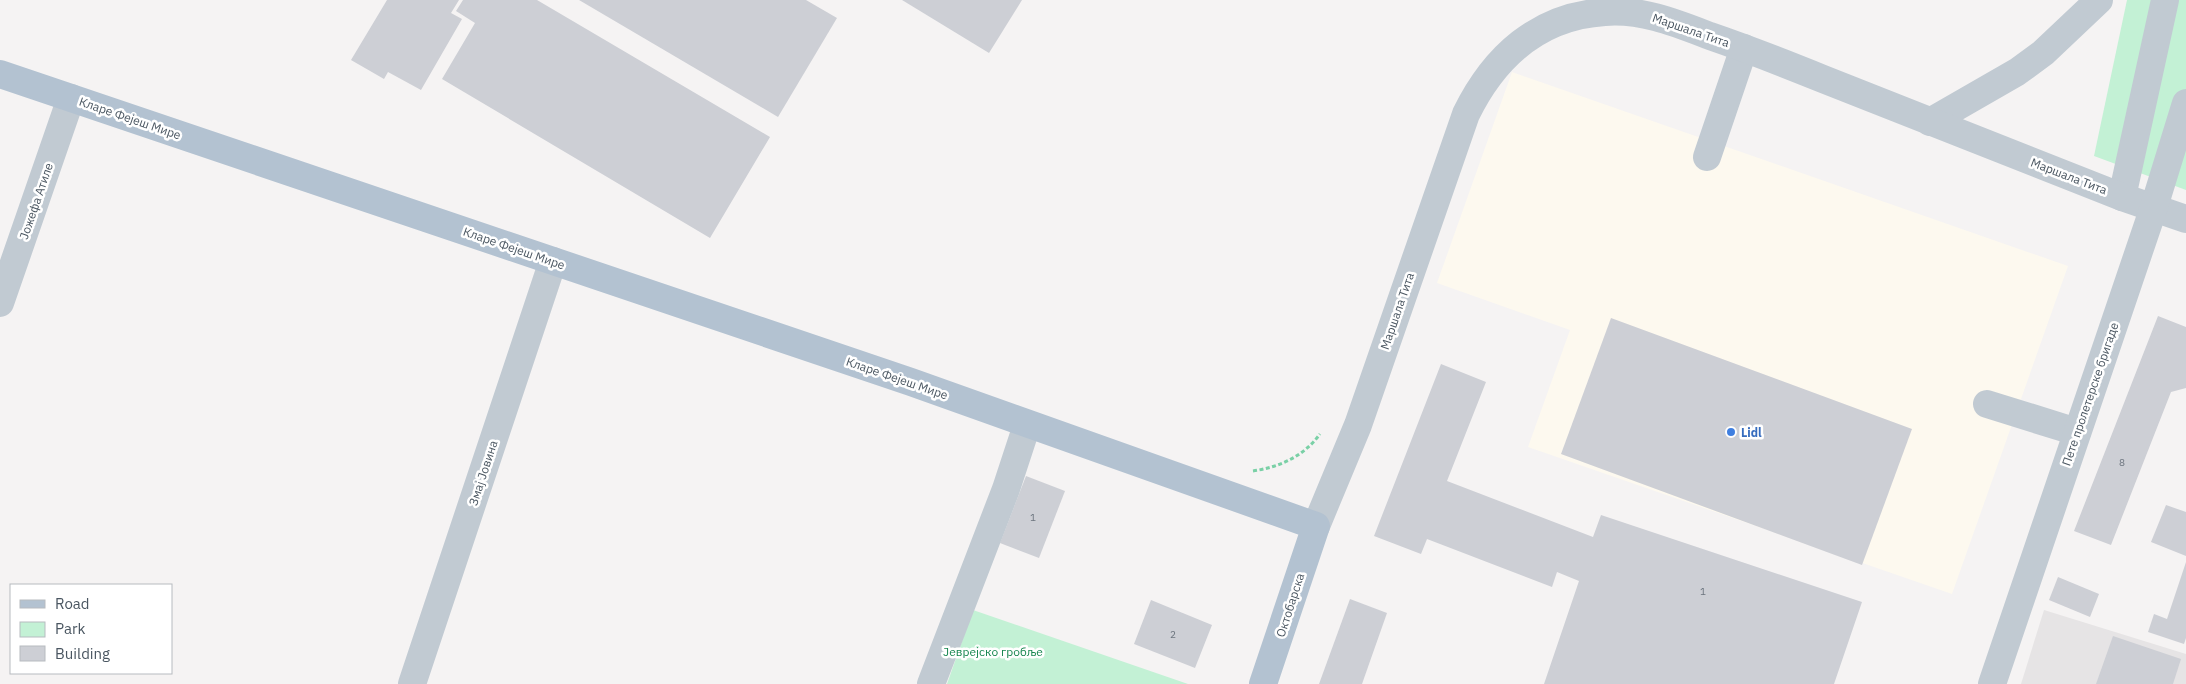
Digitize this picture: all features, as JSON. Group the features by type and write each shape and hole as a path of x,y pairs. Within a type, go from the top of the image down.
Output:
{"main road":[{"name":"Кларе Фејеш Мире","path":"0,74 892,376 1316,526"},
{"name":"Октобарска","path":"1264,684 1316,526"}],"street":[{"path":"1930,122 2017,72 2043,53 2099,0"},
{"path":"2122,196 2165,0"},
{"name":"Маршала Тита","path":"1316,526 1358,425 1466,114 1489,74 1503,58 1534,34 1555,23 1582,15 1604,12 1627,12 1656,17 1744,48 1930,122 2186,219"},
{"path":"1707,157 1744,48"},
{"name":"Јожефа Атиле","path":"0,303 71,98"},
{"name":"Пете пролетерске бригаде","path":"1992,684 2154,207 2186,103"},
{"name":"Змај Јовина","path":"412,684 553,261"},
{"path":"1986,404 2077,432"},
{"path":"930,684 1006,489 1027,425"}],"shaded area":[{"path":"1512,72 2068,266 1952,594 1528,447 1570,330 1437,283"},
{"path":"2044,610 2186,654 2186,684 2021,684"}],"green space":[{"path":"2127,0 2186,0 2186,190 2094,156"},
{"name":"Јеврејско гробље","path":"973,610 1188,684 947,684"}],"building":[{"path":"387,0 459,0 451,13 462,19 421,90 388,72 384,79 351,60"},
{"path":"463,0 537,0 770,137 710,238 442,79 475,23 456,11"},
{"path":"579,0 806,0 837,18 778,117"},
{"path":"902,0 1022,0 989,53"},
{"path":"2158,316 2186,327 2186,388 2171,392 2111,545 2074,531"},
{"path":"1611,318 1912,429 1862,565 1561,454"},
{"path":"1441,364 1486,382 1447,481 1593,537 1601,515 1862,602 1834,684 1544,684 1579,581 1557,572 1552,587 1427,539 1421,554 1374,536"},
{"path":"1026,476 1065,491 1039,558 1000,543"},
{"path":"2166,505 2186,512 2186,556 2151,542"},
{"path":"2186,562 2186,638 2184,644 2148,632 2154,614 2167,619"},
{"path":"2058,577 2099,594 2090,617 2049,600"},
{"path":"1350,599 1387,613 1362,684 1319,684"},
{"path":"1151,600 1212,625 1195,668 1134,644"},
{"path":"2113,636 2181,659 2173,684 2096,684"}],"place":[{"name":"Lidl","path":"1731,432"}]}
